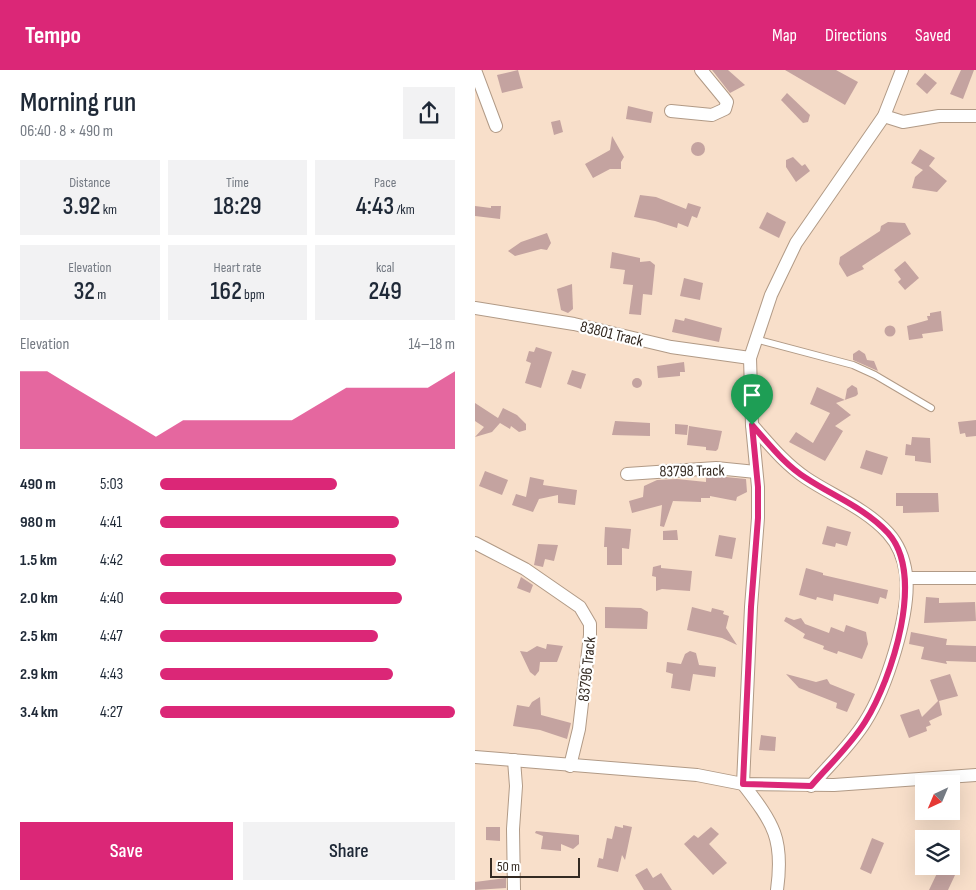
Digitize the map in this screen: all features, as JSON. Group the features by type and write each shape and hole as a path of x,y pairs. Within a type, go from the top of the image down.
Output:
{"street":[{"path":"475,70 496,126"},
{"path":"671,111 712,115 725,109 727,102 725,98 701,70"},
{"path":"777,890 780,856 775,833 772,824 743,784 751,607 758,518 749,358 771,295 796,243 884,116 902,70"},
{"path":"884,116 903,122 939,116 976,116"},
{"name":"83801 Track","path":"475,308 574,324 671,347 749,358"},
{"path":"752,425 794,470 868,515 881,526 899,550 906,578 905,604 893,656 872,710 852,740 811,786"},
{"name":"83798 Track","path":"627,474 716,468 756,472"},
{"name":"83796 Track","path":"475,543 525,569 580,607 586,614 590,635 589,656 579,730 571,766"},
{"path":"906,578 976,578"},
{"path":"475,757 697,775 743,784 811,786 976,776"},
{"path":"514,760 516,786 513,830 514,890"}],"lane":[{"path":"755,339 853,365 875,375 931,408"}],"building":[{"path":"518,70 523,88 502,93 497,75"},
{"path":"712,70 728,70 745,85 730,93"},
{"path":"785,70 836,70 858,82 845,105"},
{"path":"961,70 974,70 963,99 950,94"},
{"path":"925,73 937,83 927,94 916,84"},
{"path":"787,93 810,115 808,122 803,123 781,100"},
{"path":"628,106 653,112 651,123 626,119"},
{"path":"560,120 563,132 554,135 551,122"},
{"path":"612,136 624,157 621,162 621,169 610,169 593,178 585,164 610,150"},
{"path":"698,142 703,144 705,149 703,154 698,156 693,154 691,149 693,144"},
{"path":"920,149 935,158 929,166 947,181 937,192 912,188 915,177 923,170 911,163"},
{"path":"793,157 802,166 805,164 810,171 796,182 786,167 786,160"},
{"path":"640,195 656,197 686,209 688,203 701,207 697,218 692,216 688,227 678,223 677,228 634,217"},
{"path":"475,206 491,208 491,206 501,206 500,219 475,216"},
{"path":"767,212 786,222 779,238 759,228"},
{"path":"888,222 905,223 911,234 862,266 864,269 847,277 839,264 840,257 880,231 881,226"},
{"path":"547,233 551,243 547,250 541,249 515,256 508,251 521,242"},
{"path":"612,252 640,258 640,262 650,261 655,265 652,295 643,294 641,315 629,314 633,285 623,284 625,270 610,268"},
{"path":"905,261 919,278 905,290 898,282 901,279 894,270"},
{"path":"684,278 703,283 700,300 680,296"},
{"path":"572,284 573,309 568,313 561,310 557,289"},
{"path":"941,311 943,331 922,334 923,338 909,340 907,326 928,320 927,316 930,316 930,313"},
{"path":"685,318 722,328 719,342 672,332 675,319 684,321"},
{"path":"890,325 896,331 890,337 884,331"},
{"path":"536,347 552,352 541,388 525,383 531,363 526,361 529,351 534,352"},
{"path":"859,350 865,354 867,360 874,361 878,371 853,360 853,354"},
{"path":"684,362 685,372 680,372 680,376 658,378 657,366"},
{"path":"572,370 586,374 581,389 567,384"},
{"path":"635,378 639,378 642,383 641,387 635,388 632,385 632,381"},
{"path":"852,385 857,388 858,394 856,396 845,400 847,389"},
{"path":"817,387 845,400 836,403 851,415 835,426 843,431 825,461 789,442 796,432 813,443 830,413 810,404"},
{"path":"475,403 498,418 503,408 517,415 526,424 526,430 519,432 511,426 510,429 500,423 492,432 475,437 484,427 475,421"},
{"path":"976,420 976,436 966,437 965,433 960,434 958,422"},
{"path":"615,421 650,423 650,436 612,435"},
{"path":"675,424 688,425 687,435 675,434"},
{"path":"689,426 722,431 718,449 716,451 706,450 706,447 687,445"},
{"path":"912,437 930,438 931,463 915,461 915,456 905,455 906,444 911,445"},
{"path":"866,450 888,457 882,475 860,468"},
{"path":"485,471 508,480 502,495 479,486"},
{"path":"530,477 544,480 543,485 577,490 575,505 558,503 558,495 539,499 533,512 512,505 516,494 526,497"},
{"path":"706,477 746,479 747,492 737,497 736,501 710,496 710,498 701,498 701,502 673,501 664,527 660,526 662,505 632,513 629,501 643,497 644,486 657,480 677,479 706,482"},
{"path":"896,493 938,493 939,512 903,513 903,506 896,506"},
{"path":"827,526 851,532 847,546 836,543 835,547 822,544"},
{"path":"605,527 631,529 629,549 622,548 622,565 607,565 607,547 604,547"},
{"path":"677,530 678,540 663,540 663,531"},
{"path":"719,535 736,538 732,559 715,556"},
{"path":"538,544 558,545 554,561 545,559 543,567 534,565"},
{"path":"661,565 661,568 692,571 690,591 662,589 656,591 656,577 652,576 653,567"},
{"path":"806,568 823,573 823,575 888,590 886,599 880,597 878,604 834,594 833,601 817,597 816,600 799,595"},
{"path":"521,577 533,585 530,593 517,588"},
{"path":"926,597 939,598 939,603 975,602 976,621 924,623"},
{"path":"605,607 641,608 648,612 647,629 605,628"},
{"path":"692,607 711,612 712,608 724,611 723,614 729,616 726,628 737,645 722,638 687,630"},
{"path":"786,617 794,620 801,618 805,624 829,633 831,627 844,632 846,625 866,632 868,644 862,659 838,651 837,654 823,649 824,646 803,638 805,634 784,621"},
{"path":"911,632 947,639 946,645 976,646 976,662 946,661 947,664 921,659 924,647 909,644"},
{"path":"547,644 563,646 557,662 540,662 539,671 535,676 530,672 520,651 527,652 537,646 546,649"},
{"path":"690,651 696,653 699,665 716,667 715,677 693,674 690,691 671,688 673,674 666,672 667,662 681,664 685,654"},
{"path":"786,674 816,682 827,679 830,684 855,694 847,712 836,708 837,703 799,688"},
{"path":"950,674 958,696 939,701 942,715 929,721 931,725 926,727 927,731 909,738 900,715 919,709 922,717 938,701 930,680"},
{"path":"540,697 541,715 571,723 567,739 540,730 513,726 517,705 529,707 532,702"},
{"path":"761,735 776,737 775,751 759,750"},
{"path":"623,825 632,827 625,860 622,855 618,872 597,867 599,858 603,859 607,838 612,839 615,826 623,828"},
{"path":"486,827 500,827 500,841 486,840"},
{"path":"711,827 719,834 709,844 727,863 713,875 684,844 694,835 698,838"},
{"path":"536,831 579,835 579,844 573,849 561,844 561,851 541,849 543,836 535,833"},
{"path":"872,838 884,843 871,874 860,869"},
{"path":"647,868 653,878 661,873 672,890 644,890 635,875"},
{"path":"936,875 955,875 948,890 929,890"},
{"path":"506,878 506,888 475,890 475,882"}],"route":[{"path":"752,425 794,470 868,515 881,526 895,542 904,563 906,575 905,604 893,656 884,684 872,710 852,740 811,786 743,784 748,718 751,607 758,518 758,487 752,425"}]}
